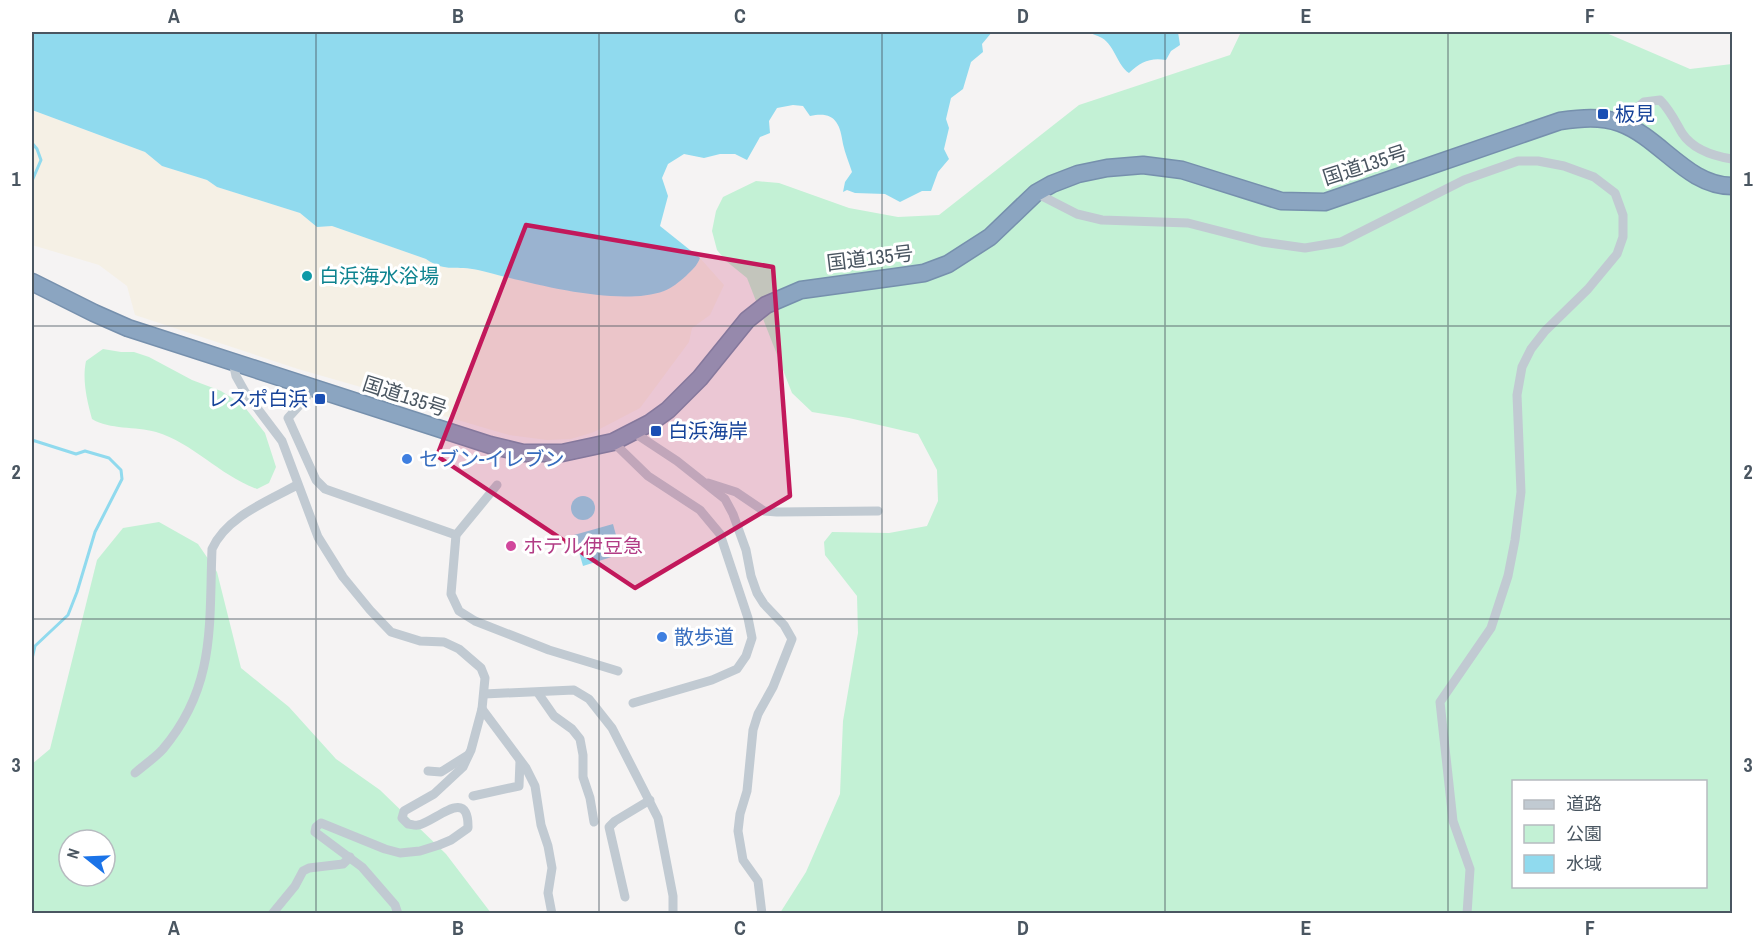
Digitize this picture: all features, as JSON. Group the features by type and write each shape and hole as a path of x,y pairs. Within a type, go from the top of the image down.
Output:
{"highway":[{"name":"国道135号","path":"32,282 94,314 128,328 233,362 478,441 524,453 562,453 613,442 650,423 668,410 700,378 747,320 766,305 801,290 896,278 924,273 948,264 990,237 1036,193 1078,174 1107,168 1143,165 1182,170 1281,201 1325,202 1560,121 1591,117 1619,123 1649,140 1696,176 1722,186 1732,186"}],"street":[{"path":"1619,123 1644,102 1660,100 1670,111 1683,135 1694,146 1712,155 1732,159"},
{"path":"1036,193 1077,214 1102,220 1188,224 1262,242 1305,248 1341,242 1464,180 1518,161 1538,161 1564,166 1594,177 1615,193 1623,215 1623,237 1617,254 1587,289 1545,331 1531,349 1522,367 1517,395 1521,492 1508,576 1491,628 1440,702 1453,821 1470,869 1467,914"},
{"path":"233,362 236,376 245,392 282,441 318,537 342,577 380,623 391,632 407,638 444,642 459,649 482,668 484,678 482,709 463,767 434,794 404,811 402,818 408,824 418,825 449,809 459,809 465,812 468,818 468,828 463,833 439,845 420,851 400,853 321,823 318,824 315,832 362,867 395,905 398,914"},
{"path":"311,387 306,398 288,418 316,480 325,489 456,535"},
{"path":"633,432 677,461 725,499 746,550 757,593 784,625 792,639 773,687 758,714 751,742 747,791 738,831 743,860 758,881 762,914"},
{"path":"613,442 648,476 700,510 715,528 725,548 739,589 752,638 746,656 737,669 712,680 633,703"},
{"path":"704,482 736,492 764,511 878,511"},
{"path":"497,484 456,535 451,594 459,611 466,617 549,650 618,671"},
{"path":"135,772 162,750 185,717 200,686 208,648 212,549 218,537 255,507 297,485"},
{"path":"484,694 574,690 589,699 612,728 658,818 673,896 673,914"},
{"path":"538,693 554,716 572,729 580,739 583,777 590,798 594,822"},
{"path":"482,709 520,761 535,786 552,868 548,893 552,914"},
{"path":"428,771 441,772 469,754"},
{"path":"473,796 519,786 520,761"},
{"path":"625,897 609,827 650,800"},
{"path":"272,914 295,886 303,871 343,864 350,857"}],"highlighted area":[{"path":"526,225 773,267 790,496 635,588 437,456"}],"green space":[{"path":"1241,32 1604,32 1690,69 1732,64 1732,913 780,913 806,872 840,794 843,721 858,633 857,596 825,555 824,542 832,532 889,533 927,526 938,501 937,470 918,434 812,412 792,393 747,278 726,261 717,250 712,231 716,211 723,197 756,181 779,183 849,208 898,217 939,215 1079,105 1230,55"},
{"path":"103,349 134,352 149,357 192,380 221,391 243,405 265,433 276,467 269,483 257,489 230,476 169,437 148,430 107,425 92,419 85,383 86,361"},
{"path":"159,522 198,544 217,572 241,668 289,707 336,759 380,790 446,854 491,913 32,914 32,764 50,749 97,560 123,528"}],"sand":[{"name":"白浜海水浴場","path":"32,110 145,152 162,166 207,180 217,187 300,213 317,227 332,226 440,266 478,270 571,291 622,297 667,290 686,276 700,258 724,285 710,315 692,328 689,342 640,408 594,432 571,439 547,440 509,435 444,416 406,400 298,369 135,315 127,286 99,265 32,245"}],"water":[{"path":"32,32 992,32 982,44 983,52 971,62 963,89 951,98 946,119 949,128 944,149 949,159 938,172 931,191 922,191 900,202 885,194 855,193 847,190 843,192 845,182 852,172 838,124 825,115 810,116 803,106 777,108 769,121 770,133 760,137 747,160 735,154 720,154 704,158 684,154 668,164 662,178 668,196 660,226 700,258 686,276 667,290 622,297 571,291 478,270 440,266 332,226 317,227 300,213 217,187 207,180 162,166 145,152 32,110"},
{"path":"1089,32 1178,32 1180,45 1171,51 1166,60 1146,61 1129,73 1106,41"},
{"path":"583,496 592,499 595,508 592,517 583,520 574,517 571,508 574,499"},
{"path":"613,524 621,554 583,566 574,535"}],"waterway":[{"path":"32,143 41,160 32,181"},
{"path":"32,440 76,454 85,451 109,458 121,470 122,479 95,532 68,615 35,646 32,659"}],"place":[{"name":"板見","path":"1603,114"},
{"name":"白浜海水浴場","path":"307,276"},
{"name":"レスポ白浜","path":"320,399"},
{"name":"白浜海岸","path":"656,431"},
{"name":"セブン-イレブン","path":"407,459"},
{"name":"ホテル伊豆急","path":"511,546"},
{"name":"散歩道","path":"662,637"}]}
